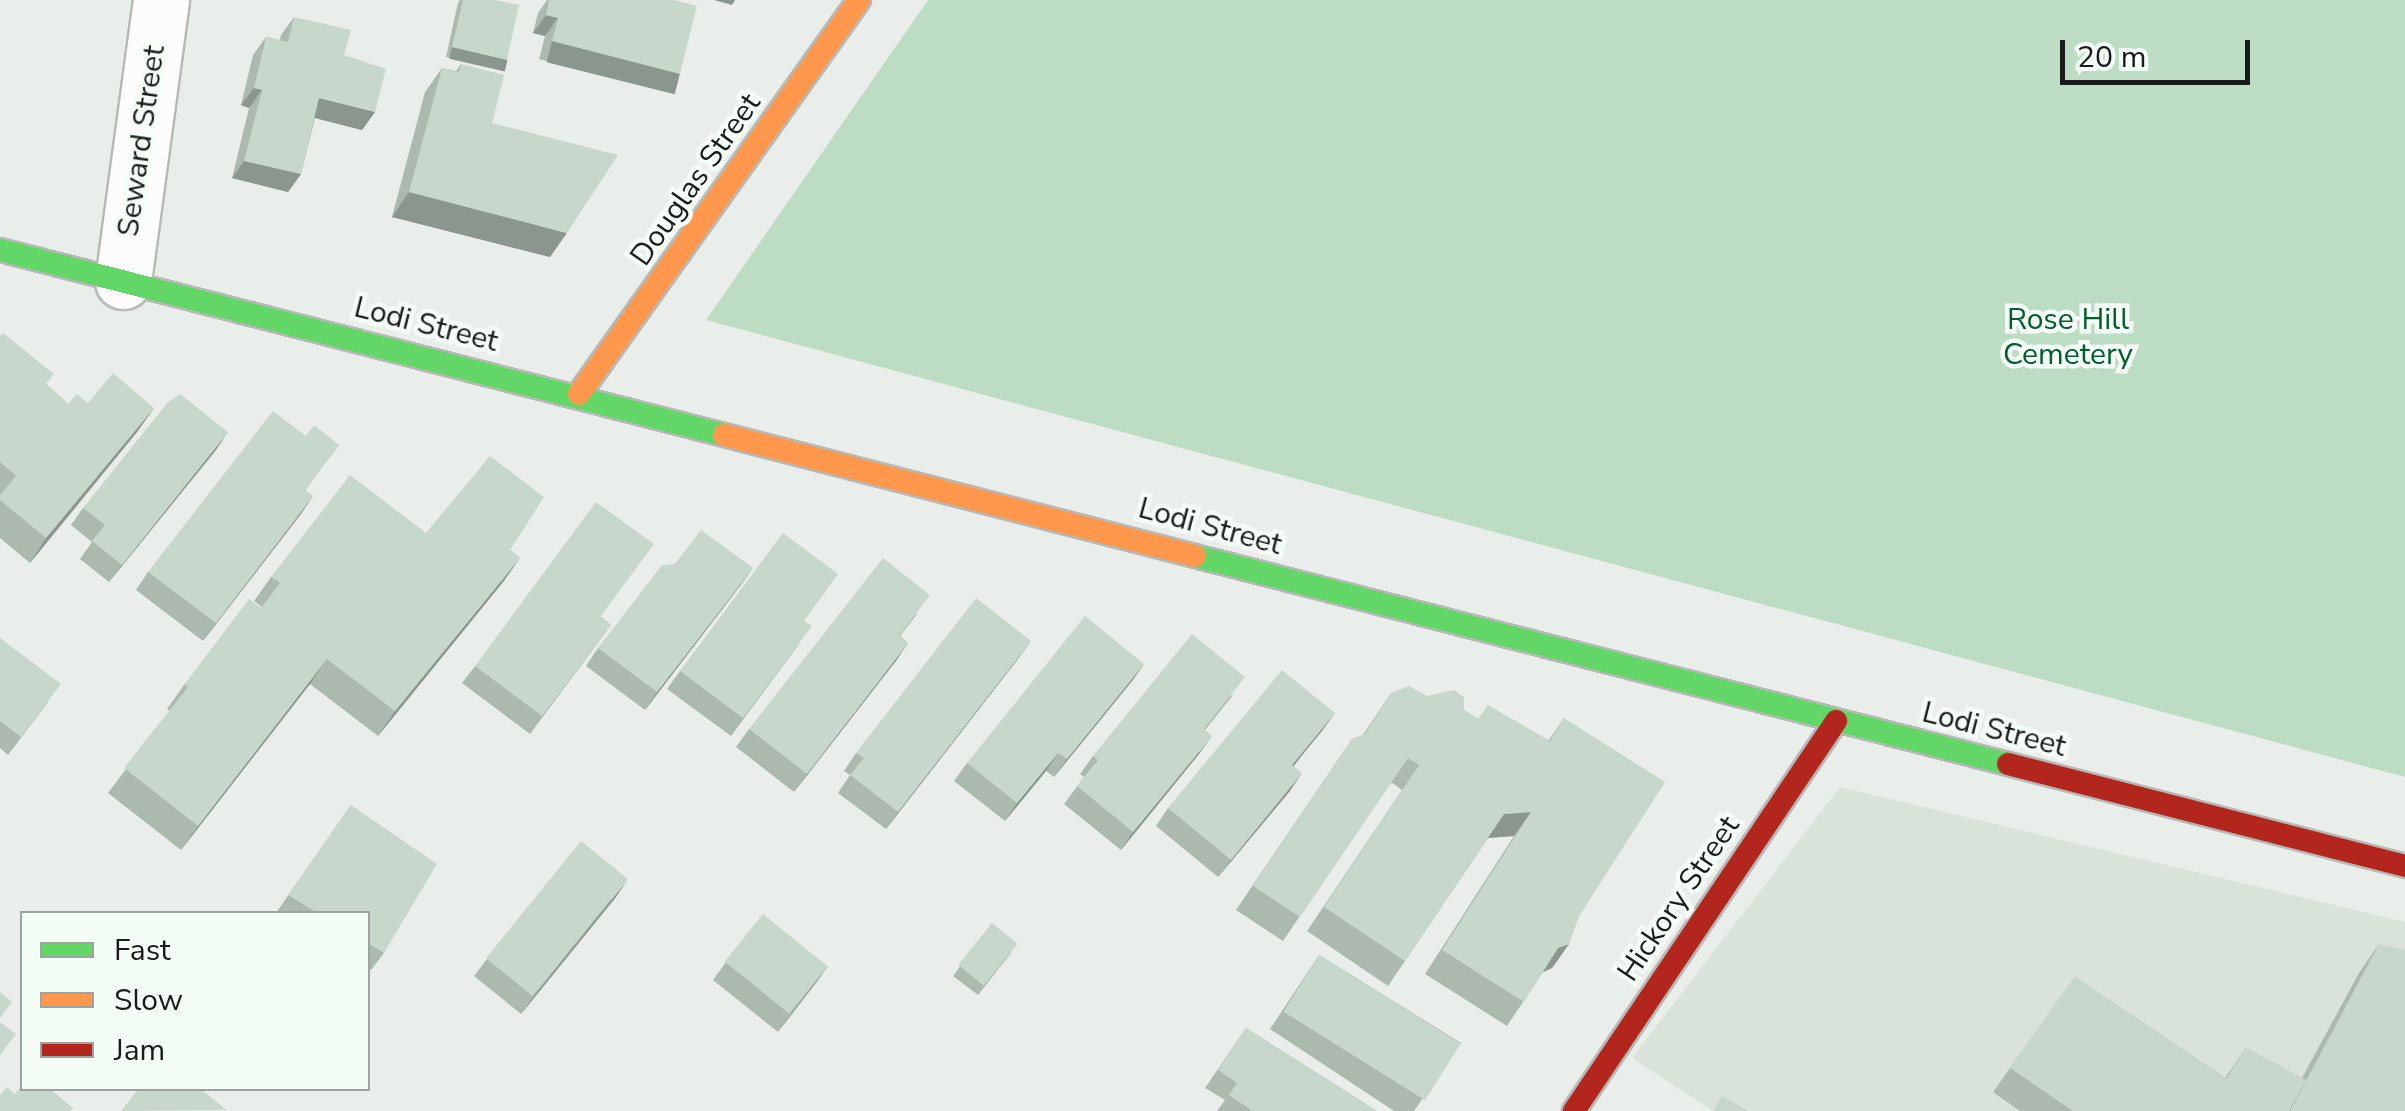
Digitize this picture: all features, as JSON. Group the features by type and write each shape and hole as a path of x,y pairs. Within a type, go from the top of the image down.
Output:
{"street":[{"name":"Seward Street","path":"123,281 161,0"},
{"name":"Douglas Street","path":"579,394 859,0"},
{"name":"Lodi Street","path":"0,250 579,394 2405,866"},
{"name":"Hickory Street","path":"1574,1111 1836,721"}],"shaded area":[{"path":"1840,787 2405,922 2405,1111 1713,1111 1632,1058"}],"green space":[{"name":"Rose Hill Cemetery","path":"928,0 2405,0 2405,777 706,320"}],"building":[{"path":"463,0 519,5 507,60 452,47"},
{"path":"549,0 675,0 697,6 680,74 552,41 558,18 546,15"},
{"path":"294,17 351,30 344,55 386,69 375,112 319,98 301,174 244,161 262,90 254,88 266,37 288,42"},
{"path":"461,64 504,75 492,123 618,155 567,233 409,192 442,68 459,72"},
{"path":"3,333 54,374 46,384 68,404 77,394 88,403 113,373 154,408 46,538 0,500 16,476 0,462"},
{"path":"180,394 228,432 122,565 92,541 105,525 83,508 168,402"},
{"path":"273,411 306,436 314,425 339,445 305,490 313,496 216,623 148,572"},
{"path":"490,456 544,497 510,550 520,558 395,711 327,659 198,826 124,768 188,687 184,685 249,599 261,608 280,583 271,577 350,475 426,533"},
{"path":"596,502 654,544 600,617 611,625 542,716 475,666"},
{"path":"701,530 753,568 657,692 598,648 662,565 675,564"},
{"path":"783,533 838,574 804,621 812,626 743,718 680,671"},
{"path":"883,558 930,595 899,636 908,643 807,774 749,729"},
{"path":"976,598 1031,641 898,812 850,775 864,758 856,753"},
{"path":"1085,616 1144,664 1067,759 1058,753 1017,803 967,763"},
{"path":"1192,634 1245,677 1204,729 1212,736 1133,832 1077,786 1098,760 1093,756"},
{"path":"0,638 61,684 21,737 0,721"},
{"path":"1282,670 1335,713 1292,765 1302,773 1231,860 1168,808"},
{"path":"1409,686 1427,696 1454,690 1464,697 1464,710 1478,719 1488,705 1550,741 1564,718 1665,782 1578,918 1569,944 1558,948 1524,1002 1442,950 1531,812 1504,814 1405,961 1324,907 1419,765 1408,758 1300,917 1253,886 1352,739 1365,734 1391,693"},
{"path":"351,805 437,864 384,953 370,944 370,911 314,911 288,895"},
{"path":"581,841 628,879 533,996 486,958"},
{"path":"763,914 828,966 789,1014 725,961"},
{"path":"992,923 1018,944 984,986 958,965"},
{"path":"2379,944 2405,950 2405,1111 2290,1111"},
{"path":"1319,955 1461,1043 1425,1100 1283,1012"},
{"path":"2075,977 2226,1079 2246,1048 2306,1080 2289,1111 2073,1111 2010,1068"},
{"path":"0,992 12,1002 0,1018"},
{"path":"0,1022 16,1034 0,1055"},
{"path":"1246,1028 1377,1111 1250,1111 1229,1095 1237,1083 1218,1070"},
{"path":"7,1087 15,1094 20,1087 20,1091 53,1091 73,1108 0,1111 0,1095"},
{"path":"137,1091 203,1091 227,1110 121,1111"},
{"path":"1722,1096 1749,1111 1713,1111"}],"traffic: fast":[{"path":"0,250 724,435"},
{"path":"1195,556 2008,764"}],"traffic: slow":[{"path":"579,394 859,0"},
{"path":"724,435 1195,556"}],"traffic: jam":[{"path":"1574,1111 1836,721"},
{"path":"2008,764 2405,866"}]}
